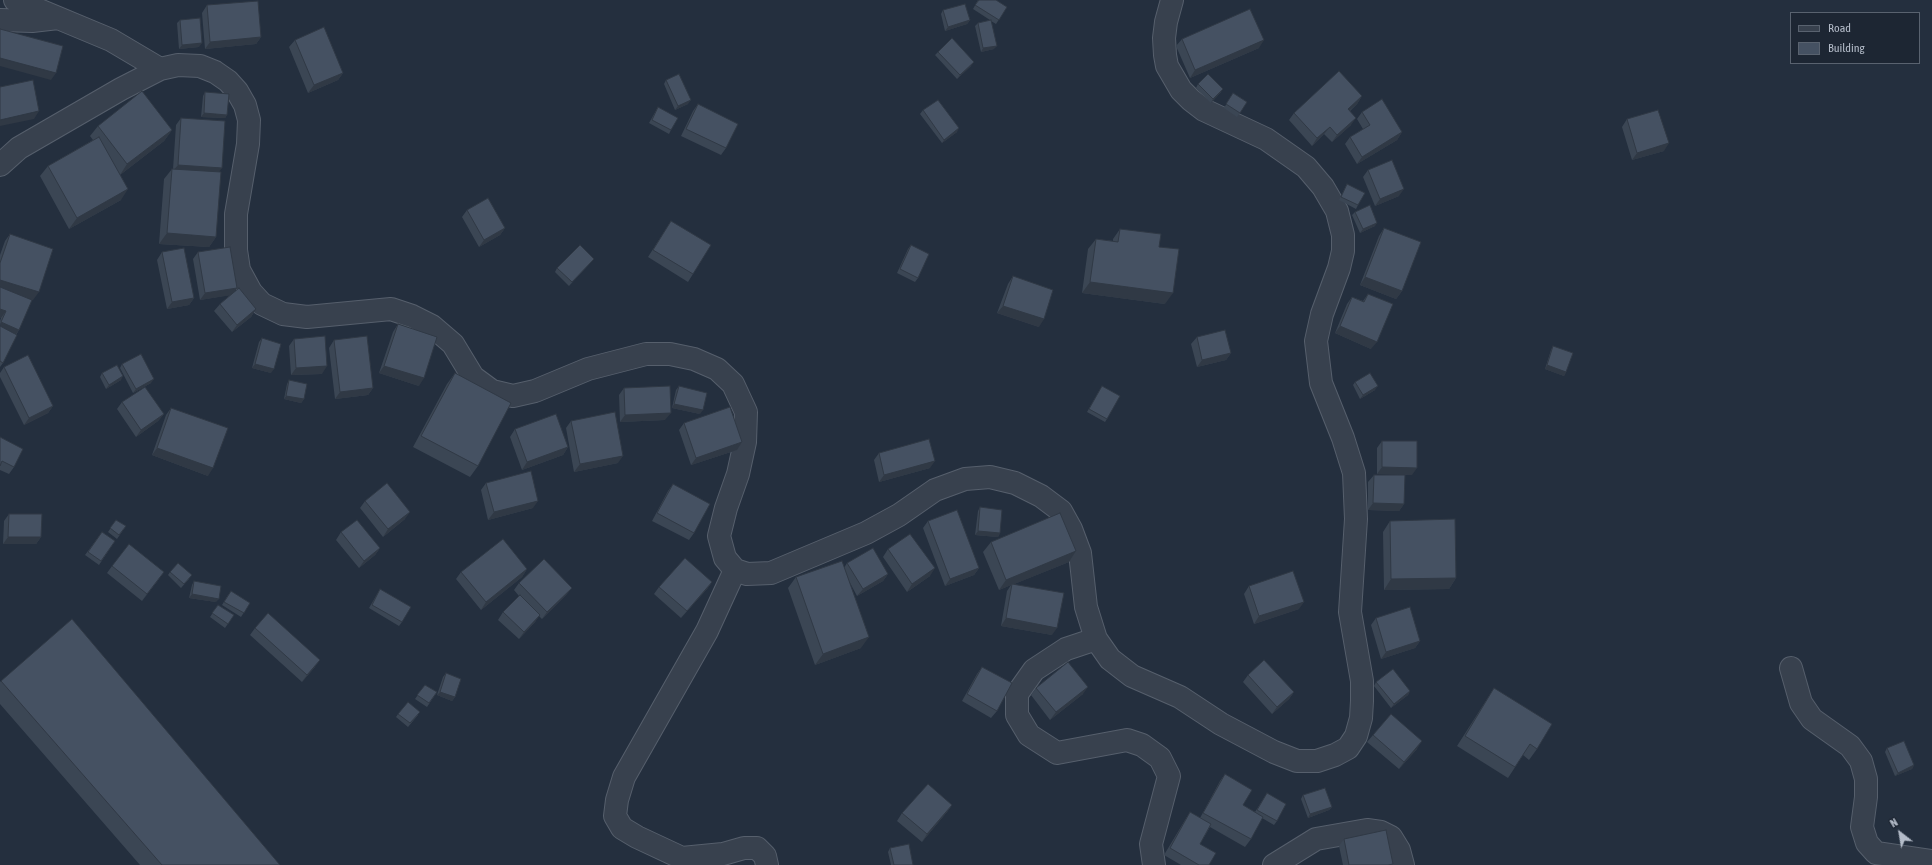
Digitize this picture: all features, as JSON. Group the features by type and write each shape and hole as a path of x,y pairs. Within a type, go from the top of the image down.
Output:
{"street":[{"path":"15,0 111,40 160,69"},
{"path":"0,165 19,148 121,89 160,69 178,65 200,66 215,72 228,81 237,91 245,105 249,120 236,214 236,250 239,270 251,292 262,304 283,314 307,317 392,309 412,316 432,326 453,344 473,377 492,391 513,396 535,391 588,369 646,354 670,354 694,359 716,369 733,384 746,412 745,442 738,474 726,508 719,536 725,558 735,570 747,574 771,573 866,533 899,514 935,490 966,480 990,477 1015,483 1041,496 1061,511 1071,529 1080,553 1086,607 1096,639 1110,658 1132,676 1180,698 1221,724 1274,752 1297,761 1317,761 1335,755 1348,748 1356,736 1361,718 1362,681 1350,612 1356,519 1354,473 1343,438 1321,383 1316,340 1322,314 1339,268 1343,251 1343,235 1337,211 1323,187 1306,167 1266,139 1204,110 1181,90 1167,66 1164,54 1166,22 1172,0"},
{"path":"0,20 32,21 59,18"},
{"path":"735,570 708,631 624,777 617,800 615,816 622,828 637,837 682,858 723,854 744,848 757,848 765,856 768,865"},
{"path":"1096,639 1066,649 1034,670 1018,694 1017,715 1029,735 1057,753 1127,740 1142,745 1160,758 1169,776 1151,844 1154,865"},
{"path":"1791,668 1801,703 1812,719 1850,746 1861,761 1866,779 1866,797 1862,828 1867,843 1876,853 1932,861"},
{"path":"1274,865 1316,838 1367,830 1381,832 1391,837 1399,850 1403,865"}],"building":[{"path":"979,0 996,0 1007,7 999,20 975,5"},
{"path":"258,1 261,37 210,42 207,5"},
{"path":"965,4 970,20 948,27 943,10"},
{"path":"1250,9 1264,40 1195,70 1182,39"},
{"path":"200,18 202,43 182,45 180,20"},
{"path":"991,20 997,46 983,48 978,23"},
{"path":"324,27 343,73 314,85 295,40"},
{"path":"0,29 63,46 56,73 0,58"},
{"path":"952,38 974,62 960,75 938,52"},
{"path":"1339,71 1362,96 1348,109 1356,118 1337,135 1330,127 1317,138 1294,113"},
{"path":"679,74 691,100 678,106 666,80"},
{"path":"1208,74 1223,89 1213,99 1198,84"},
{"path":"33,80 39,111 0,120 0,87"},
{"path":"142,91 172,130 127,164 98,126"},
{"path":"205,92 229,94 227,115 204,113"},
{"path":"1233,93 1247,102 1240,113 1226,104"},
{"path":"1382,99 1402,132 1362,157 1350,137 1370,125 1362,112"},
{"path":"938,100 959,128 944,140 923,110"},
{"path":"698,104 738,124 726,148 686,129"},
{"path":"658,107 678,118 671,130 652,120"},
{"path":"1658,110 1669,143 1637,153 1627,119"},
{"path":"181,118 225,121 222,168 178,165"},
{"path":"99,137 128,189 77,218 48,166"},
{"path":"1392,160 1404,189 1380,199 1368,170"},
{"path":"172,169 221,172 216,237 167,233"},
{"path":"1347,184 1365,193 1358,205 1341,197"},
{"path":"488,198 505,228 484,240 467,210"},
{"path":"1370,205 1377,223 1363,229 1355,212"},
{"path":"671,221 711,245 693,274 653,250"},
{"path":"1384,228 1421,242 1402,291 1365,277"},
{"path":"1120,229 1161,234 1159,247 1179,249 1173,293 1090,282 1096,239 1118,242"},
{"path":"10,234 53,249 39,292 0,280 0,263"},
{"path":"580,245 594,259 572,282 557,268"},
{"path":"911,245 929,254 918,278 900,269"},
{"path":"230,247 237,288 205,293 198,252"},
{"path":"184,248 194,298 172,302 162,252"},
{"path":"1013,276 1053,290 1044,319 1003,306"},
{"path":"0,287 32,300 19,330 1,322 6,311 0,309"},
{"path":"239,288 256,309 237,325 220,304"},
{"path":"1368,294 1393,304 1377,342 1340,326 1352,297 1364,302"},
{"path":"398,324 437,337 424,378 384,366"},
{"path":"0,326 17,335 3,363 0,361"},
{"path":"1225,330 1231,353 1202,360 1197,337"},
{"path":"325,336 327,366 296,368 294,339"},
{"path":"367,336 373,388 340,392 334,340"},
{"path":"262,338 281,344 274,369 255,364"},
{"path":"1553,346 1573,353 1566,372 1547,365"},
{"path":"141,354 154,379 136,389 122,364"},
{"path":"28,355 53,406 29,418 4,367"},
{"path":"117,365 123,376 109,385 102,373"},
{"path":"455,373 511,403 478,466 421,436"},
{"path":"1370,373 1378,386 1363,395 1355,382"},
{"path":"289,380 307,384 304,399 286,396"},
{"path":"670,386 671,413 625,415 624,388"},
{"path":"679,386 707,393 703,410 674,404"},
{"path":"1102,386 1120,396 1107,419 1089,409"},
{"path":"145,387 164,414 141,430 122,402"},
{"path":"730,407 742,442 696,458 684,423"},
{"path":"171,408 228,428 213,468 157,448"},
{"path":"615,412 623,456 580,464 571,421"},
{"path":"556,414 568,447 527,462 515,429"},
{"path":"0,437 23,449 14,467 2,461 0,466"},
{"path":"929,439 935,461 884,475 879,453"},
{"path":"1382,441 1417,441 1417,468 1382,467"},
{"path":"531,471 538,501 494,512 486,483"},
{"path":"1374,475 1405,475 1404,504 1373,503"},
{"path":"387,483 410,512 388,529 365,501"},
{"path":"673,484 710,504 694,533 657,513"},
{"path":"980,507 1002,510 1000,533 978,531"},
{"path":"957,510 979,568 950,579 928,521"},
{"path":"1060,513 1076,551 1006,580 991,542"},
{"path":"9,514 42,514 41,537 8,537"},
{"path":"1455,519 1456,578 1391,579 1390,521"},
{"path":"116,520 126,526 119,535 110,528"},
{"path":"357,520 380,548 364,561 341,532"},
{"path":"102,532 115,541 101,561 88,552"},
{"path":"910,534 935,568 912,584 888,549"},
{"path":"503,539 527,569 486,602 461,572"},
{"path":"129,544 164,572 147,594 112,566"},
{"path":"873,548 888,574 863,589 847,563"},
{"path":"685,558 712,582 687,611 659,587"},
{"path":"544,559 572,588 547,612 519,583"},
{"path":"842,561 869,637 823,654 796,577"},
{"path":"178,563 192,575 184,584 170,572"},
{"path":"1293,571 1304,602 1259,616 1249,586"},
{"path":"194,581 221,586 219,599 192,594"},
{"path":"1012,584 1064,593 1057,628 1006,618"},
{"path":"380,589 411,607 402,622 372,605"},
{"path":"231,591 250,603 244,613 224,602"},
{"path":"520,595 540,615 524,632 503,612"},
{"path":"218,605 234,615 228,624 212,613"},
{"path":"1410,607 1420,641 1386,652 1376,618"},
{"path":"268,613 320,660 307,675 255,628"},
{"path":"72,619 280,865 162,865 1,681"},
{"path":"1264,660 1294,692 1277,707 1248,675"},
{"path":"1068,662 1088,687 1056,712 1036,688"},
{"path":"982,667 1012,683 997,711 967,694"},
{"path":"1393,669 1410,691 1394,704 1376,682"},
{"path":"446,673 461,679 455,697 440,692"},
{"path":"425,685 437,692 429,703 417,695"},
{"path":"1494,688 1552,724 1537,749 1530,744 1515,767 1465,736"},
{"path":"408,702 420,712 410,723 398,714"},
{"path":"1391,714 1422,741 1404,762 1373,735"},
{"path":"1904,741 1914,765 1898,773 1887,748"},
{"path":"1225,774 1252,790 1243,805 1263,817 1251,839 1203,813"},
{"path":"928,784 952,805 927,834 902,813"},
{"path":"1325,788 1332,807 1310,814 1303,795"},
{"path":"1267,793 1286,804 1277,821 1257,810"},
{"path":"1190,812 1211,824 1200,844 1216,853 1209,865 1199,865 1170,848"},
{"path":"1386,830 1393,864 1349,865 1344,839"},
{"path":"909,844 913,865 894,865 890,848"}]}
